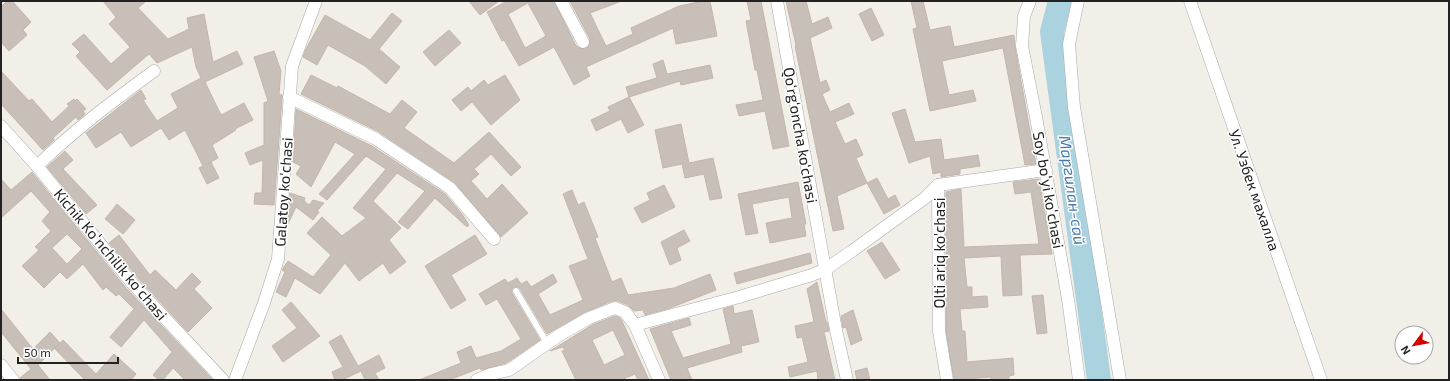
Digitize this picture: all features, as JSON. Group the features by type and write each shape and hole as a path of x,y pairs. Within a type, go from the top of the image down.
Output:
{"street":[{"name":"Galatoy ko'chasi","path":"234,380 264,303 278,259 292,66 316,1"},
{"path":"561,1 583,42"},
{"name":"Qo‘rg‘oncha ko‘chasi","path":"776,1 836,330 847,380"},
{"name":"Soy boʻyi koʻchasi","path":"1030,1 1024,16 1022,46 1046,170 1068,299 1079,380"},
{"path":"1078,1 1069,44 1074,107 1120,380"},
{"name":"Ул. Узбек махалла","path":"1190,1 1321,380"},
{"path":"37,166 90,118 154,71"},
{"path":"290,97 376,139 450,188 494,239"},
{"name":"Kichik Koʻnchilik koʻchasi","path":"1,126 37,166 132,283 223,380"},
{"name":"Olti ariq ko'chasi","path":"947,380 939,331 938,185 1046,170"},
{"path":"635,325 812,276 826,269 925,198 938,185"},
{"path":"476,380 492,377 509,370 547,343 589,318 615,308 625,312 635,325 659,380"},
{"path":"1,365 13,380"}],"lane":[{"path":"516,292 547,343"}],"building":[{"path":"7,1 12,1 31,22 23,30 27,35 9,51 1,42 1,7"},
{"path":"103,1 146,1 138,8 168,39 189,29 187,18 204,14 213,62 237,51 243,64 205,82 221,115 244,103 253,120 235,129 236,130 212,145 218,158 207,164 211,162 219,178 207,184 199,168 203,166 185,130 169,140 161,128 131,147 121,132 96,148 86,133 141,90 146,99 143,100 157,121 178,108 171,94 201,78 196,67 192,47 157,63 149,54 107,90 76,56 80,52 72,44 84,34 111,64 130,47 109,24 116,17"},
{"path":"469,1 499,1 480,15"},
{"path":"507,1 554,1 576,46 582,49 589,46 590,39 570,1 619,1 590,13 606,46 633,34 631,28 679,6 699,1 710,1 717,36 676,44 673,28 586,67 590,76 574,85 554,47 519,66 504,40 502,41 487,12","holes":["528,3 546,36 525,48 508,14"]},
{"path":"747,1 761,1 789,146 773,149 765,111 739,116 736,105 763,100 757,70 755,70 746,21 751,20"},
{"path":"786,1 806,1 812,24 828,17 832,28 810,38 820,83 826,80 830,90 822,94 830,112 849,103 854,114 835,122 845,144 856,139 863,155 856,158 867,183 837,196 844,229 833,231"},
{"path":"911,1 923,1 930,30 950,26 954,47 1014,35 1036,164 1025,165 1003,48 942,61 949,95 973,90 976,101 930,111 913,29 917,28"},
{"path":"871,8 884,35 872,41 859,14"},
{"path":"392,13 402,21 379,49 400,67 386,84 365,66 328,45 317,65 303,57 325,15 370,40"},
{"path":"449,30 461,43 435,66 423,52"},
{"path":"274,51 281,71 279,94 282,95 282,99 274,205 254,204 255,193 262,193 263,160 250,165 245,153 264,145 264,103 268,101 254,57"},
{"path":"663,60 667,74 710,65 713,78 681,85 680,81 629,97 626,87 657,78 653,64"},
{"path":"1,71 29,101 32,99 52,122 69,106 67,104 74,99 75,101 77,99 86,109 83,111 85,114 78,120 76,117 53,138 54,140 43,150 1,104"},
{"path":"311,75 337,88 338,86 390,114 402,100 417,112 404,128 454,163 489,132 521,167 511,176 491,154 474,169 479,174 471,181 487,199 502,184 528,213 501,237 454,182 379,132 301,94"},
{"path":"505,75 520,100 491,125 472,102 461,111 452,100 468,87 471,91 484,80 488,85"},
{"path":"629,97 644,125 628,133 621,119 596,131 591,120 610,111 608,107"},
{"path":"296,109 372,146 445,194 469,225 467,227 435,198 408,229 398,222 425,191 397,173 373,201 401,228 389,240 406,262 390,274 383,263 359,281 345,263 320,294 295,278 286,297 276,292 285,272 282,270 288,261 313,277 331,255 307,233 322,217 342,236 366,218 353,208 386,169 366,156 327,200 319,194 355,154 335,142 311,187 296,174 301,166 293,162"},
{"path":"905,109 915,142 941,139 944,160 978,155 980,166 960,169 960,174 941,177 941,172 933,174 930,156 909,163 892,113"},
{"path":"681,124 689,163 713,158 722,198 710,200 704,174 685,178 682,164 663,168 655,130"},
{"path":"65,151 73,160 63,169 97,205 86,214 47,167"},
{"path":"32,172 126,288 213,380 185,380 173,368 163,380 159,380 153,375 172,352 144,320 121,347 110,337 134,309 119,294 116,296 106,287 103,290 83,264 67,279 60,272 44,288 22,266 39,250 35,247 51,231 42,221 50,212 31,191 1,218 1,179 11,190","holes":["67,234 82,249 67,264 52,248"]},
{"path":"877,178 888,199 895,195 900,205 884,214 867,183"},
{"path":"1039,179 1052,254 1020,255 1022,295 1003,296 1001,256 964,258 967,287 972,287 972,297 987,296 988,307 960,309 962,331 965,331 967,362 1013,358 1014,375 1009,376 1009,380 991,380 991,377 954,380 946,330 946,299 948,299 946,275 946,192 961,189 964,247 1039,244 1031,192 1015,194 1013,182"},
{"path":"798,182 806,224 804,224 806,236 770,243 766,223 792,218 789,197 752,204 758,233 746,235 738,194"},
{"path":"664,185 675,207 642,223 634,208 650,200 647,193"},
{"path":"572,190 578,205 584,202 598,237 595,238 612,282 621,278 628,295 674,288 710,274 716,290 670,308 645,315 643,310 634,311 628,305 618,301 612,301 585,312 547,334 520,289 518,287 514,287 512,289 512,293 540,340 506,363 481,370 480,368 449,380 419,380 461,363 457,352 471,346 476,358 501,351 521,339 497,299 486,305 479,294 505,279 508,283 517,278 521,284 527,281 531,287 553,274 557,282 538,294 550,315 583,300 569,266 588,259 563,194"},
{"path":"290,193 305,198 304,201 309,205 313,200 324,203 317,211 319,212 313,220 296,207 288,224"},
{"path":"117,204 135,220 123,234 105,219"},
{"path":"684,230 690,241 677,248 681,260 670,265 661,242"},
{"path":"119,235 150,275 155,270 176,290 192,273 201,282 194,289 212,308 188,332 138,278 109,243"},
{"path":"475,235 487,254 451,275 466,300 451,309 425,266"},
{"path":"882,242 900,270 885,279 867,251"},
{"path":"810,253 812,263 737,284 734,273"},
{"path":"817,282 829,331 824,332 835,380 818,380 817,371 790,377 788,367 808,362 802,337 797,338 795,326 814,322 807,289"},
{"path":"1043,295 1047,333 1037,334 1032,296"},
{"path":"291,302 320,336 283,362 272,346 297,328 282,310"},
{"path":"733,306 734,314 752,310 759,342 741,346 742,352 687,368 692,380 671,380 650,329 689,318 691,325 671,331 683,358 731,344 723,309"},
{"path":"1,309 33,349 50,332 60,343 38,365 50,380 20,380 20,378 31,369 1,332"},
{"path":"853,310 862,340 851,345 846,327 843,328 841,316"},
{"path":"615,316 620,318 649,380 638,380 635,374 621,380 576,380 562,351 565,350 563,347 550,351 592,325","holes":["613,330 625,355 604,365 592,340"]},
{"path":"341,335 358,366 379,355 385,368 375,373 379,380 365,380 361,371 342,380 335,380 332,372 343,367 329,342"},
{"path":"63,340 96,374 114,354 136,374 131,380 85,380 55,349"},
{"path":"867,368 870,380 857,380 855,371"}],"waterway":[{"name":"Маргилан-сай","path":"1060,1 1052,32 1099,380"}]}
